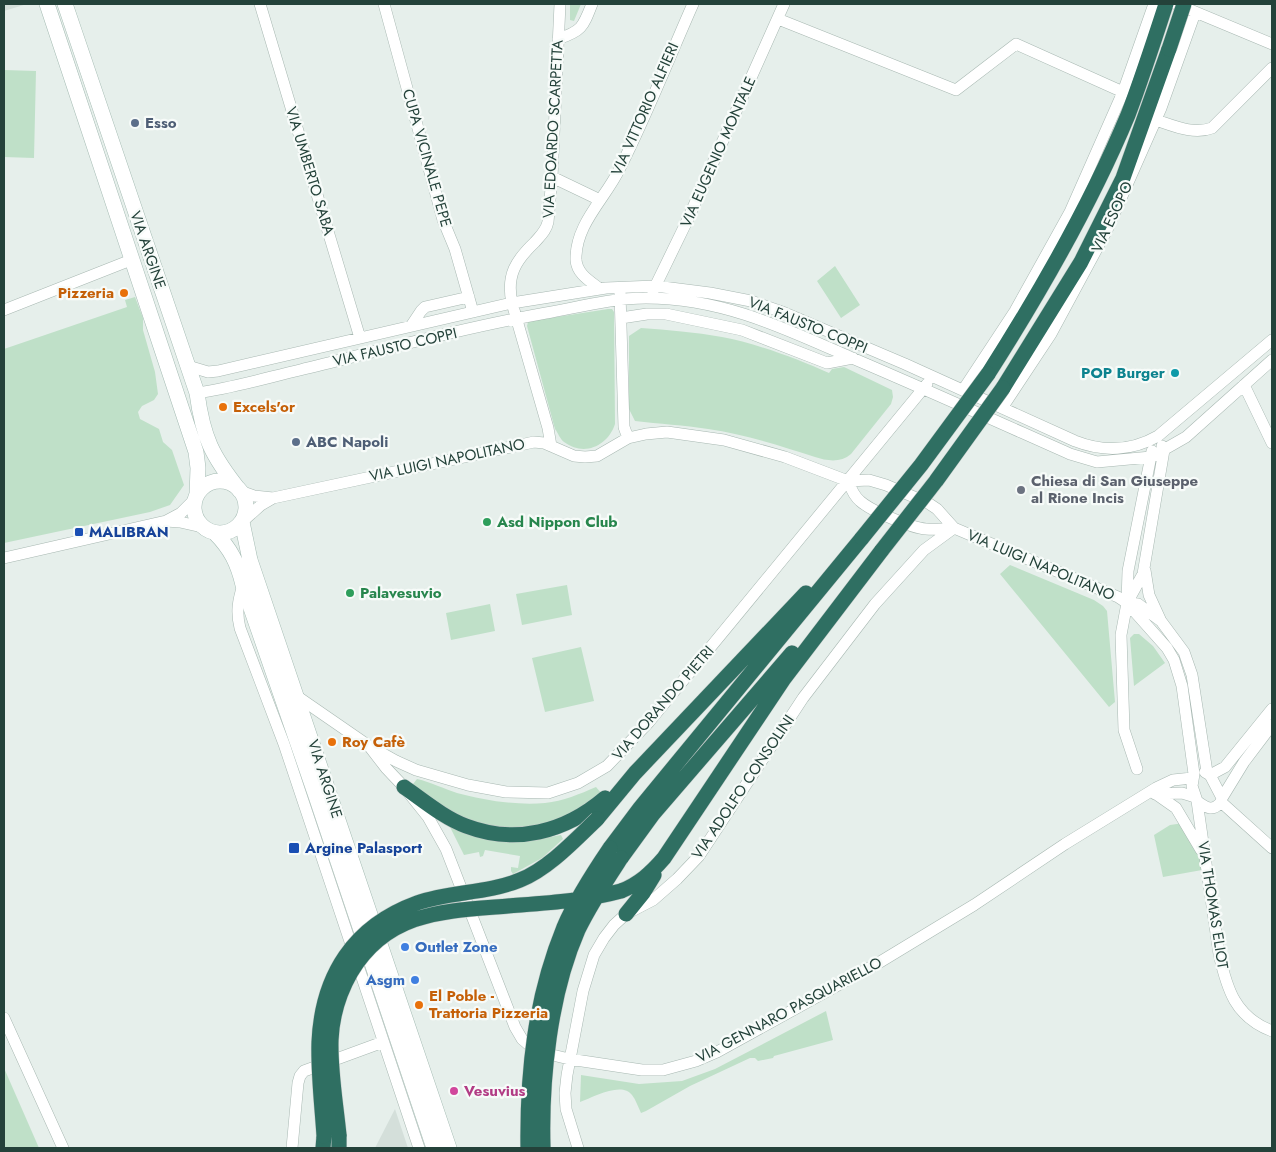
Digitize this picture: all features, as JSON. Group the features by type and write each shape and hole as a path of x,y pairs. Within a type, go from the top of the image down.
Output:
{"highway":[{"path":"543,1148 545,1082 551,1025 560,984 578,931 598,893 615,853 640,808 921,465 988,374 1029,311 1065,246 1102,172 1128,114 1166,4"},
{"path":"626,914 643,893 664,858 783,680 936,481 1003,388 1081,262 1123,178 1189,8"},
{"path":"528,1148 528,1084 536,1024 546,977 565,926 584,886 653,814 882,550"},
{"path":"324,1142 319,1043 323,1008 331,982 346,954 356,941 391,914 418,903 446,895 490,889 521,880 542,868 597,819 635,773 807,591 848,555"},
{"path":"404,787 465,826 495,833 520,834 542,832 568,824 589,812 635,773"},
{"path":"339,1142 331,1060 333,1020 338,998 345,983 356,964 374,944 386,934 414,920 444,911 589,898 621,891 632,887 644,879 664,858"}],"street":[{"name":"VIA ARGINE","path":"47,4 196,452 198,468 196,497"},
{"name":"VIA ARGINE","path":"65,4 197,393 200,416 211,449 220,465 240,491"},
{"name":"VIA UMBERTO SABA","path":"260,4 360,338"},
{"name":"CUPA VICINALE PEPE","path":"384,4 443,220 455,249 473,312"},
{"name":"VIA EDOARDO SCARPETTA","path":"551,446 548,428 512,302 511,281 517,261 541,236 547,225 552,177 560,4"},
{"path":"558,39 574,34 579,30 586,20 592,4"},
{"name":"VIA VITTORIO ALFIERI","path":"600,289 580,272 577,266 576,259 582,233 589,217 620,168 693,4"},
{"name":"VIA EUGENIO MONTALE","path":"648,298 687,221 784,4"},
{"path":"963,390 1015,311 1070,212 1123,92 1154,4"},
{"path":"1176,4 1272,44"},
{"name":"VIA ESOPO","path":"1002,408 1051,334 1107,230 1156,120 1189,8"},
{"path":"778,19 956,90 1016,44 1123,92"},
{"path":"1156,120 1191,131 1212,128 1272,68"},
{"path":"552,177 600,200"},
{"path":"4,310 131,260"},
{"name":"VIA FAUSTO COPPI","path":"188,366 208,372 218,371 512,302 600,289 655,286 710,293 751,301 809,323 1093,448 1115,449 1134,446 1148,442 1158,436"},
{"path":"619,287 624,427 628,438"},
{"name":"VIA FAUSTO COPPI","path":"411,326 425,308 469,297"},
{"name":"VIA FAUSTO COPPI","path":"197,393 226,389 268,377 517,318 620,300 648,298 707,305 747,314 785,328 1081,458 1097,462 1151,457"},
{"name":"VIA FAUSTO COPPI","path":"621,318 646,314 672,316 742,330 826,363 853,358"},
{"path":"1137,769 1124,730 1120,635 1127,603 1128,571 1151,457 1158,436 1272,340"},
{"path":"1151,457 1186,437 1272,360"},
{"name":"VIA DORANDO PIETRI","path":"298,697 369,746 416,770 468,786 506,792 548,793 578,783 607,766 649,722 933,377"},
{"path":"1244,386 1272,443"},
{"name":"VIA LUIGI NAPOLITANO","path":"242,522 261,505 273,498 524,443 534,442 551,446 574,456 585,457 597,456 628,438 667,432 724,440 785,457 848,481 869,480 886,485 937,509 954,528"},
{"path":"1127,603 1141,578 1145,563 1164,450 1158,436"},
{"name":"VIA LUIGI NAPOLITANO","path":"848,481 852,492 868,507 914,527 925,529 954,528 1107,591 1127,603"},
{"path":"4,558 166,521 180,522 209,530 230,532 242,522 246,508 245,499 240,491 229,483 215,482 202,488 181,512 166,521"},
{"name":"VIA LUIGI NAPOLITANO","path":"240,491 254,496 273,498"},
{"path":"196,497 195,516 209,530"},
{"name":"VIA ARGINE","path":"242,522 250,560 298,697 449,1148"},
{"name":"VIA ADOLFO CONSOLINI","path":"578,1148 566,1108 565,1093 569,1059 587,973 604,938 626,914 653,900 699,856 803,698 875,604 924,550 954,528"},
{"name":"VIA ARGINE","path":"209,530 230,550 239,567 243,585 434,1148"},
{"path":"1145,563 1149,596 1161,621 1176,640 1189,664 1208,774 1222,800 1272,848"},
{"name":"VIA ARGINE","path":"243,585 237,605 237,617 240,628 284,744 419,1148"},
{"path":"1127,603 1138,604 1161,621"},
{"name":"VIA THOMAS ELIOT","path":"1127,603 1167,648 1179,672 1219,954 1228,989 1233,999 1248,1017 1272,1031"},
{"path":"1208,774 1226,767 1272,709"},
{"path":"1200,817 1202,811 1208,808 1212,809 1222,800 1244,762 1272,725"},
{"name":"VIA GENNARO PASQUARIELLO","path":"369,746 428,817 446,849 518,1034 526,1044 536,1051 569,1059 618,1068 663,1070 677,1068 710,1055 880,962 974,905 1141,796 1173,780 1193,776 1197,772 1208,774"},
{"path":"1141,796 1182,793 1196,799 1208,808"},
{"path":"1156,794 1176,808 1205,855"},
{"path":"4,1018 63,1148"},
{"path":"292,1148 298,1083 304,1071 383,1042"}],"shaded area":[{"path":"4,4 27,4 4,11"},
{"path":"395,1109 408,1148 375,1148"}],"green space":[{"path":"570,4 581,4 574,21 570,20"},
{"path":"4,70 36,71 34,158 4,157"},
{"path":"835,266 860,305 841,318 817,281"},
{"path":"135,297 143,318 143,330 155,372 158,394 154,400 142,406 138,412 140,419 159,429 163,442 172,450 184,485 170,505 150,512 4,543 4,349 127,307 125,300"},
{"path":"612,309 614,312 615,424 612,432 601,443 587,449 579,449 564,442 555,429 527,326 528,322 531,321"},
{"path":"641,328 692,332 748,343 804,362 829,373 832,369 844,367 892,390 891,404 851,454 843,459 834,460 820,458 721,431 635,421 629,409 629,336"},
{"path":"1010,565 1094,600 1107,611 1115,702 1109,707 1000,574"},
{"path":"567,585 572,615 522,625 516,594"},
{"path":"490,604 495,631 451,640 446,613"},
{"path":"1134,634 1139,634 1153,646 1165,663 1134,686 1130,638"},
{"path":"581,647 594,701 545,712 532,658"},
{"path":"417,779 467,796 512,803 535,804 552,802 596,787 602,794 588,804 558,819 542,824 508,828 475,822 459,815 414,787 413,784"},
{"path":"448,823 511,842 561,835 563,839 542,858 513,874 511,867 518,868 520,856 485,850 483,856 480,857 479,852 464,855"},
{"path":"1184,823 1200,842 1202,870 1163,877 1154,835 1170,825"},
{"path":"826,1011 833,1040 774,1056 773,1058 758,1061 755,1058 750,1058 690,1086 641,1113 632,1095 621,1089 607,1091 580,1102 581,1075 639,1084 682,1081 715,1069"},
{"path":"4,1068 39,1148 4,1148"}],"place":[{"name":"Esso","path":"135,123"},
{"name":"Pizzeria","path":"124,293"},
{"name":"POP Burger","path":"1175,373"},
{"name":"Excels'or","path":"223,407"},
{"name":"ABC Napoli","path":"296,442"},
{"name":"Chiesa di San Giuseppe al Rione Incis","path":"1021,490"},
{"name":"Asd Nippon Club","path":"487,522"},
{"name":"MALIBRAN","path":"79,532"},
{"name":"Palavesuvio","path":"350,593"},
{"name":"Roy Cafè","path":"332,742"},
{"name":"Argine Palasport","path":"294,848"},
{"name":"Outlet Zone","path":"405,947"},
{"name":"Asgm","path":"415,980"},
{"name":"El Poble - Trattoria Pizzeria","path":"419,1005"},
{"name":"Vesuvius","path":"454,1091"}]}
